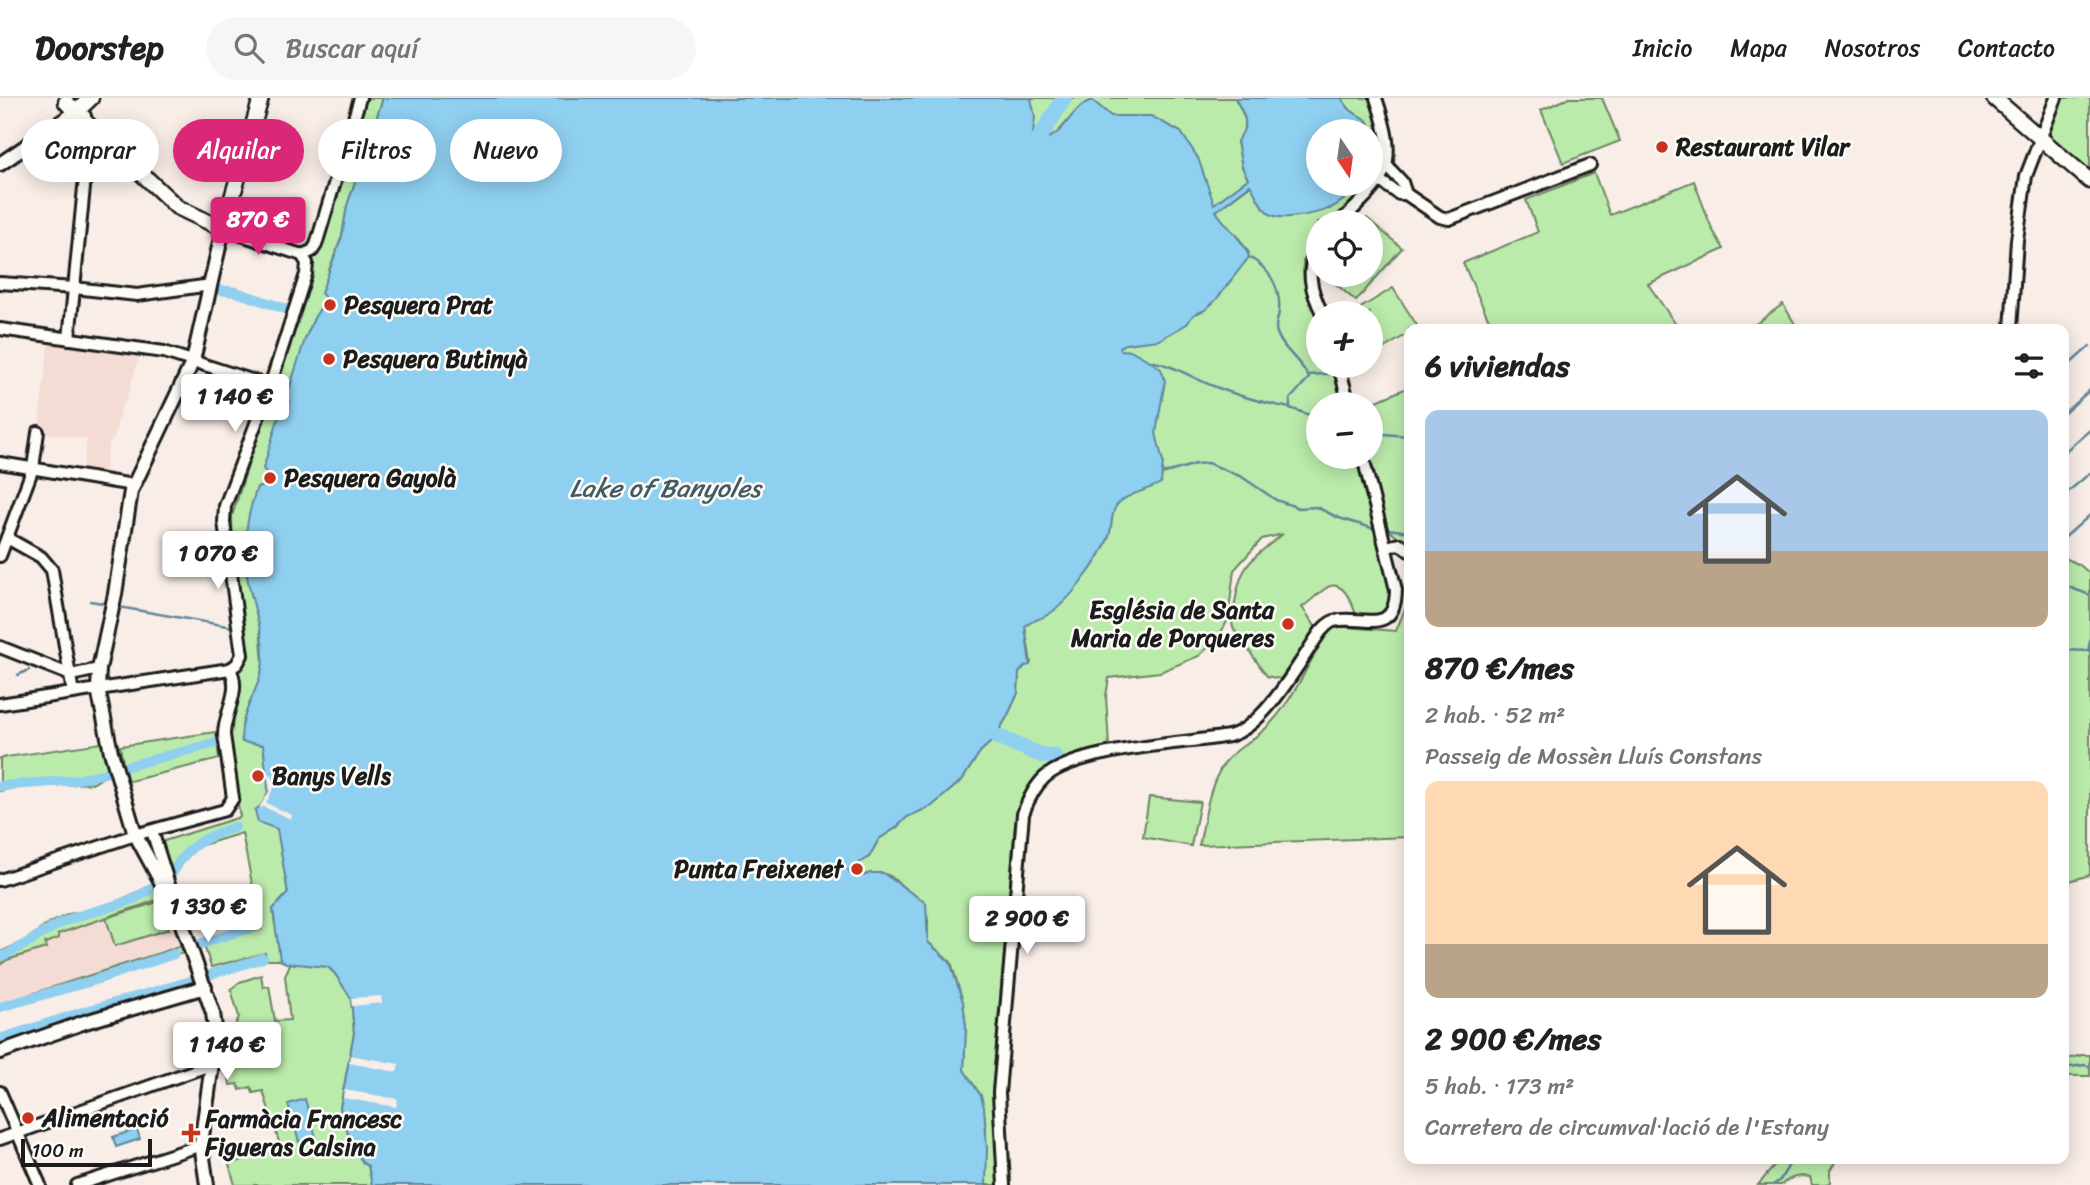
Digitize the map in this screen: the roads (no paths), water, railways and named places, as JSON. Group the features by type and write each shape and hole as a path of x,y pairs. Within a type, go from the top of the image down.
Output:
{"main road":[{"path":"152,182 177,207 223,229 261,98"},
{"path":"1994,98 2090,181"},
{"path":"74,104 87,119"},
{"path":"74,104 91,119"}],"street":[{"path":"302,255 312,251 316,245 360,98"},
{"path":"1376,98 1388,149 1387,166 1383,175"},
{"path":"2011,324 2017,240 2024,189 2039,137 2056,98"},
{"path":"0,164 74,104"},
{"path":"1383,183 1399,194 1406,194 1440,217 1450,219 1590,165"},
{"path":"1387,166 1402,182 1406,194"},
{"path":"69,338 86,182"},
{"path":"1352,210 1365,196"},
{"path":"0,704 73,693 98,689 230,669 237,664 242,655 224,522 225,506 270,386 306,274 307,262 302,255 223,229 193,361 133,485 115,594 99,669 98,689 111,752 135,835 178,913"},
{"path":"0,283 137,295 211,285"},
{"path":"0,329 164,352 270,386"},
{"path":"0,556 33,468 38,432"},
{"path":"4,464 133,485"},
{"path":"1004,1185 999,1093 1023,814 1028,801 1046,776 1074,761 1229,736 1245,730 1268,708 1328,624 1337,620 1375,622 1390,612 1396,602 1396,590 1366,469"},
{"path":"7,538 41,557 52,570 73,693"},
{"path":"1386,547 1400,544 1404,547"},
{"path":"0,647 71,676 99,669"},
{"path":"0,880 135,835 216,814 230,805 233,791 224,726 235,687 235,678 230,669"},
{"path":"152,831 213,1013 216,1035 202,1145 207,1185"},
{"path":"0,1052 85,1022 205,987"},
{"path":"0,1139 213,1063"},
{"path":"0,1092 40,1185"},
{"path":"77,1185 202,1145"}],"water":[{"name":"Lake of Banyoles","path":"383,98 1031,98 1035,117 1033,133 1043,140 1057,133 1079,108 1092,100 1111,116 1151,116 1181,132 1198,158 1214,204 1248,179 1242,167 1237,141 1244,129 1245,120 1235,98 1341,98 1350,110 1365,119 1306,119 1306,196 1349,196 1325,210 1306,210 1306,215 1278,217 1265,210 1250,185 1216,211 1243,245 1249,257 1215,301 1205,310 1193,315 1187,324 1159,340 1120,347 1121,350 1132,351 1161,369 1165,381 1156,433 1163,462 1161,483 1118,503 1108,539 1083,580 1057,608 1025,626 1030,665 1025,666 1019,673 1018,693 1007,717 962,780 932,806 907,817 879,839 869,857 848,870 850,874 863,876 883,873 926,903 928,942 950,962 963,1002 966,1027 964,1070 981,1096 984,1107 986,1185 372,1185 368,1166 352,1146 340,1108 354,1033 351,998 328,967 286,963 280,960 273,909 288,893 277,829 258,822 255,810 264,802 268,792 264,748 263,745 242,742 241,732 259,681 263,660 262,639 246,565 246,531 257,487 263,487 267,473 263,469 281,409 287,408 290,402 286,399 305,339 326,299 321,293 342,236 347,206 355,182 436,182 436,119 376,119"},
{"path":"305,1099 316,1137 299,1142 288,1104"},
{"path":"137,1129 140,1139 116,1147 113,1137"}],"waterway":[{"path":"1039,139 1064,98"},
{"path":"1249,257 1263,267 1276,287 1279,303 1277,333 1309,378 1290,399 1290,408 1306,414"},
{"path":"219,290 236,292 286,309"},
{"path":"2069,365 2090,346"},
{"path":"1150,361 1234,394 1290,408"},
{"path":"2069,409 2090,390"},
{"path":"2069,448 2090,430"},
{"path":"1383,434 1404,436"},
{"path":"1162,474 1208,463 1242,477 1276,500 1299,508 1316,507 1339,518 1375,529"},
{"path":"2069,491 2090,473"},
{"path":"2069,534 2090,515"},
{"path":"1388,529 1404,531"},
{"path":"2069,587 2090,595"},
{"path":"90,601 103,603"},
{"path":"119,607 233,627"},
{"path":"2088,651 2090,641"},
{"path":"2069,650 2090,651"},
{"path":"18,675 29,670"},
{"path":"996,736 1041,755 1055,757"},
{"path":"124,767 216,743"},
{"path":"0,786 77,780 109,772"},
{"path":"173,872 192,848 235,827"},
{"path":"0,957 69,919 131,900 153,887"},
{"path":"197,945 255,926"},
{"path":"0,1007 174,954"},
{"path":"212,974 263,958"},
{"path":"0,1039 195,980"},
{"path":"2069,1067 2090,1067"},
{"path":"1773,1185 1780,1180 1789,1164"}],"place":[{"name":"Restaurant Vilar","path":"1662,147"},
{"name":"Pesquera Prat","path":"330,305"},
{"name":"Pesquera Butinyà","path":"329,359"},
{"name":"Pesquera Gayolà","path":"270,478"},
{"name":"Església de Santa Maria de Porqueres","path":"1288,624"},
{"name":"Banys Vells","path":"258,776"},
{"name":"Punta Freixenet","path":"857,869"},
{"name":"Alimentació","path":"28,1118"},
{"name":"Farmàcia Francesc Figueras Calsina","path":"191,1133"}]}
